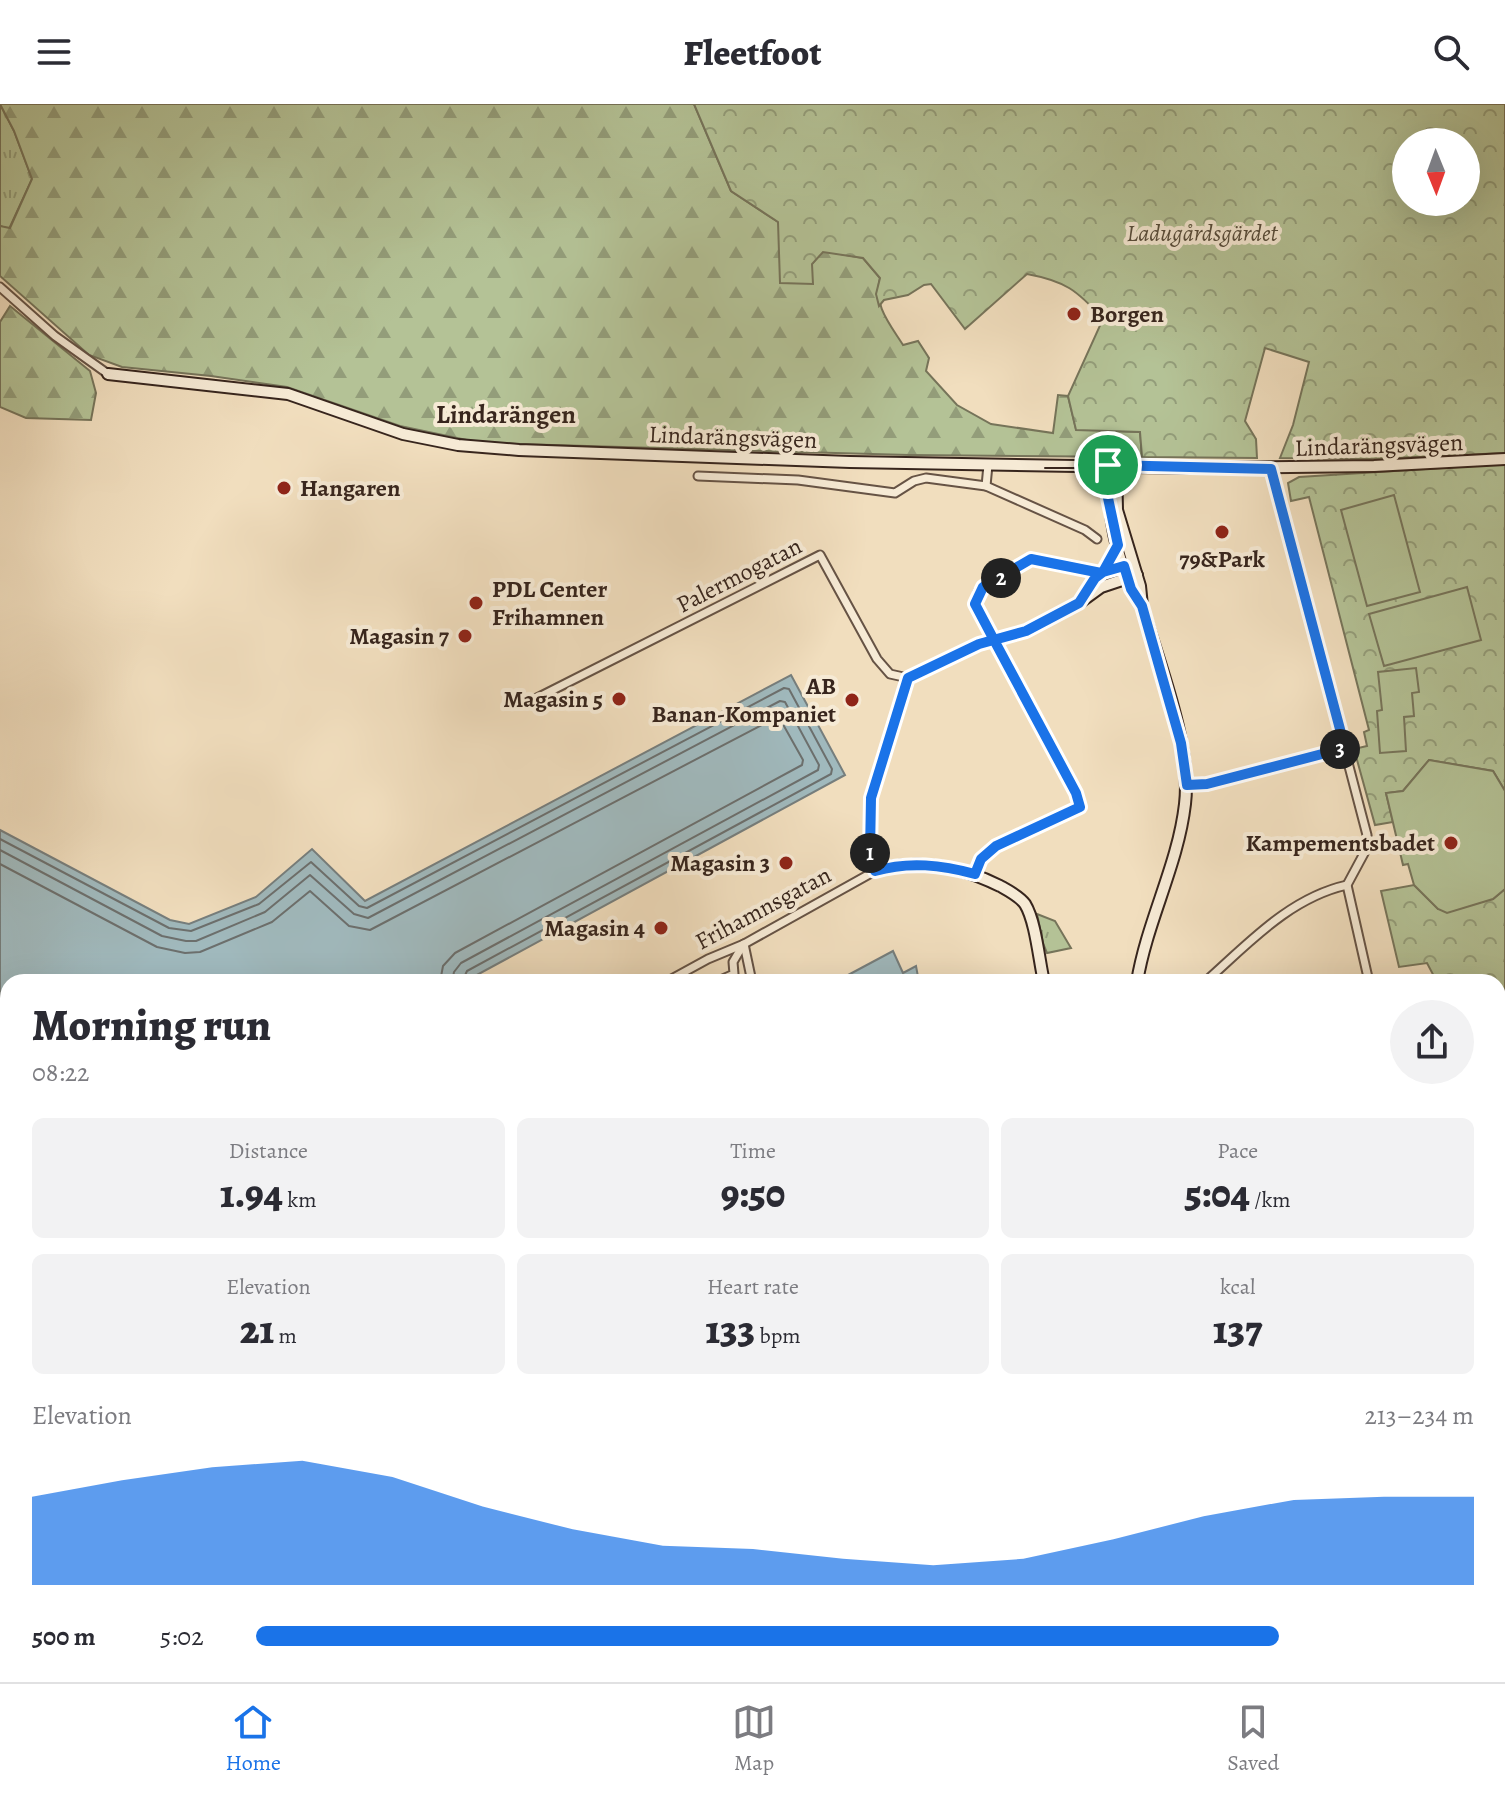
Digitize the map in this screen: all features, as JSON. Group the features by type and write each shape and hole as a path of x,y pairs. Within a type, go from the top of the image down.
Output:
{"street":[{"name":"Lindarängsvägen","path":"0,287 55,336 108,374 288,394 376,427 458,445 519,450 988,465 1271,469 1505,459"},
{"path":"986,486 988,465"},
{"path":"1112,465 1108,498 1118,545 1142,606 1181,743 1187,785 1183,820 1139,974"},
{"path":"1112,465 1117,510 1130,571"},
{"path":"1271,469 1368,841 1365,853 1347,885 1367,974"},
{"path":"698,476 798,480 895,493 914,481 926,478 986,486 1072,524 1097,539"},
{"path":"1079,603 1118,545"},
{"name":"Palermogatan","path":"535,699 820,555 877,659 890,674 908,678"},
{"path":"975,874 981,859 996,846 1080,807 975,604 983,587 1031,559 1102,573 1130,571"},
{"path":"1042,974 1026,906 1011,892 975,874 932,865 904,865 875,871 870,852 871,798 908,678 979,644 1026,631 1130,571"},
{"path":"1187,785 1207,784 1345,748"},
{"name":"Frihamnsgatan","path":"682,974 744,944 875,871"},
{"path":"1214,974 1296,905 1325,891 1347,885"},
{"path":"734,974 733,962 744,944"},
{"path":"744,944 750,974"}],"green space":[{"path":"0,104 32,179 9,229 0,226"},
{"path":"0,104 694,104 731,191 778,222 812,264 823,251 863,258 880,278 881,305 903,345 918,341 929,358 926,371 957,405 991,424 1053,433 1058,395 1068,396 1076,429 1140,432 1142,457 909,455 481,443 400,426 287,387 122,367 89,355 0,276 0,226 10,228 32,179"},
{"name":"Ladugårdsgärdet","path":"694,104 1505,104 1505,453 1370,459 1280,458 1293,425 1309,362 1265,348 1245,421 1256,439 1257,458 1142,457 1140,432 1076,430 1068,396 1103,319 1070,288 1027,274 965,329 931,284 908,295 884,300 879,306 876,294 880,278 863,258 823,252 812,264 813,284 780,283 778,222 731,191"},
{"path":"10,306 90,371 96,393 91,420 26,418 0,407 0,322"},
{"path":"1505,464 1505,791 1493,771 1429,760 1403,791 1386,793 1393,822 1375,825 1354,749 1367,746 1364,732 1369,730 1309,497 1291,501 1288,483 1299,477"},
{"path":"1394,495 1420,592 1367,606 1341,510"},
{"path":"1467,587 1481,640 1384,666 1369,614"},
{"path":"1416,668 1419,692 1412,693 1414,716 1404,717 1406,751 1380,753 1377,711 1382,710 1378,672"},
{"name":"Kampementsbadet","path":"1429,760 1493,771 1505,791 1505,889 1493,899 1447,913 1438,909 1414,885 1408,864 1403,865 1386,793 1403,791"},
{"path":"1414,885 1438,909 1493,899 1505,889 1505,974 1433,974 1427,963 1399,967 1381,891"},
{"path":"1037,914 1055,921 1071,948 1047,953"}],"water":[{"path":"791,675 845,775 479,974 0,974 0,830 170,920 189,924 256,897 312,849 365,901"},
{"path":"893,951 903,973 916,966 918,974 850,974"}],"tram line":[{"path":"1045,468 1082,468"}],"place":[{"name":"Borgen","path":"1074,314"},
{"name":"Hangaren","path":"284,488"},
{"name":"79&Park","path":"1222,532"},
{"name":"PDL Center Frihamnen","path":"476,603"},
{"name":"Magasin 7","path":"465,636"},
{"name":"Magasin 5","path":"619,699"},
{"name":"AB Banan-Kompaniet","path":"852,700"},
{"name":"Kampementsbadet","path":"1451,843"},
{"name":"Magasin 3","path":"786,863"},
{"name":"Magasin 4","path":"661,928"}],"district":[{"name":"Lindarängen","path":"506,414"}],"route":[{"path":"1108,465 1108,498 1118,545 1103,572 1095,578 1079,603 1026,631 994,640 979,644 908,678 871,798 870,852 875,871 904,865 932,865 975,874 981,859 996,846 1080,807 1076,793 994,640 985,626 975,604 983,587 1031,559 1101,573 1103,572 1124,566 1131,589 1142,606 1181,743 1187,785 1207,784 1345,748 1271,469 1108,465"}]}
